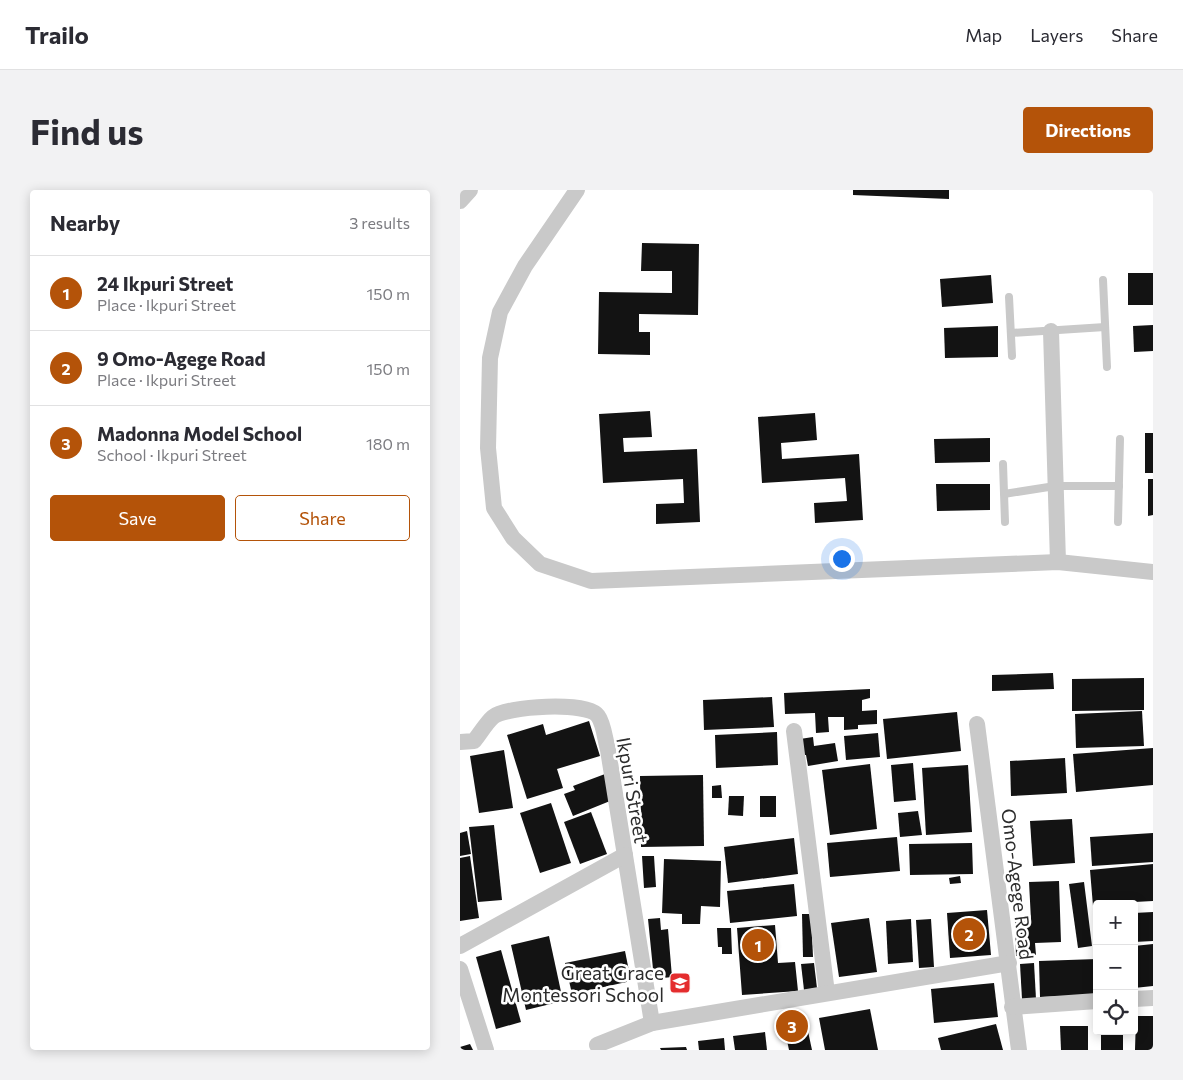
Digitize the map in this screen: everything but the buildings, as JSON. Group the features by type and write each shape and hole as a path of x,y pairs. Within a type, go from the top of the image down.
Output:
{"street":[{"path":"460,201 470,190"},
{"path":"577,190 525,266 500,312 490,358 488,448 494,508 513,538 540,564 591,581 1058,562 1153,572"},
{"path":"1051,330 1058,562"},
{"name":"Ikpuri Street","path":"460,742 474,741 493,716 503,711 573,706 589,710 598,716 608,750 652,1023"},
{"name":"Omo-Agege Road","path":"977,724 1019,1050"},
{"path":"794,731 827,993"},
{"path":"460,946 625,855"},
{"path":"597,1045 652,1023 1009,964"},
{"path":"460,969 486,1050"},
{"path":"1138,999 1153,998"},
{"path":"1012,1007 1093,1001"}],"lane":[{"path":"1103,280 1107,367"},
{"path":"1009,297 1012,356"},
{"path":"1011,333 1105,327"},
{"path":"1118,522 1120,438"},
{"path":"1003,464 1005,522"},
{"path":"1004,494 1055,486 1119,486"}],"place":[{"name":"9 Omo-Agege Road","path":"969,934"},
{"name":"24 Ikpuri Street","path":"758,945"},
{"name":"Great Grace Montessori School","path":"680,983"},
{"name":"Madonna Model School","path":"792,1026"}]}
